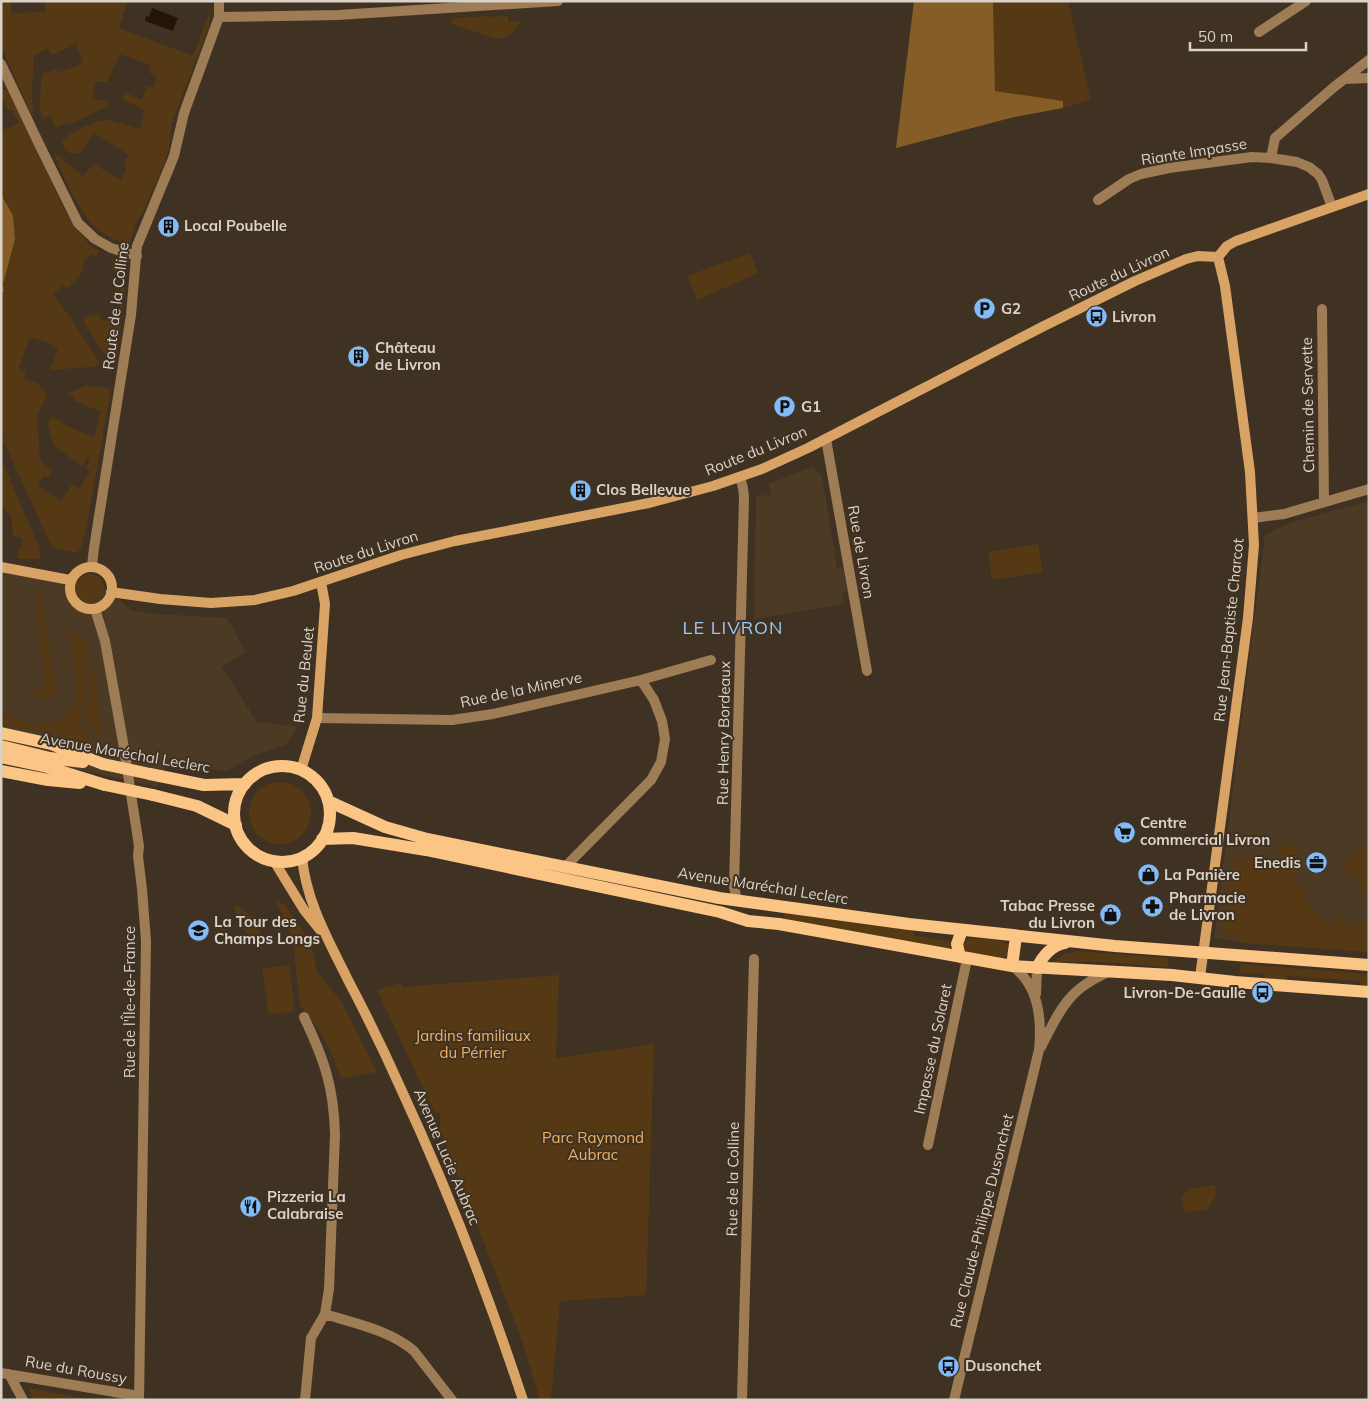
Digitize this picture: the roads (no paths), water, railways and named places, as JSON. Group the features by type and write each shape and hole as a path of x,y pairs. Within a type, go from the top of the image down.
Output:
{"main road":[{"path":"1,733 51,744 103,764"},
{"name":"Avenue Maréchal Leclerc","path":"1,746 50,758 103,764 204,785 245,784"},
{"name":"Avenue Maréchal Leclerc","path":"1,757 47,767 105,785 196,806 236,825"},
{"path":"271,767 292,767 302,770 318,782 328,801 328,823 322,839 313,850 302,857 289,861 274,861 259,856 241,839 236,825 234,814 239,793 256,773 271,767"},
{"path":"1,770 48,780 105,785"},
{"name":"Avenue Maréchal Leclerc","path":"328,801 378,824 401,832 719,898 962,930 1070,942 1369,965"},
{"name":"Avenue Maréchal Leclerc","path":"322,839 353,838 426,850 720,912 748,921 780,924 1012,966 1200,977 1235,982 1369,992"},
{"path":"962,930 957,944 963,958"},
{"path":"1012,966 1016,936"},
{"path":"1037,968 1043,957 1050,950 1070,942"}],"street":[{"name":"Route de la Colline","path":"92,566 132,315 137,246 174,156 184,112 219,17 219,1"},
{"path":"219,17 338,16 558,1"},
{"path":"1259,32 1306,1"},
{"path":"1271,158 1275,138 1369,60"},
{"path":"1,64 74,216 83,229 95,239 111,248 136,256"},
{"path":"1345,79 1369,78"},
{"name":"Riante Impasse","path":"1098,200 1141,174 1252,156 1297,162 1314,170 1322,180 1332,207"},
{"path":"1218,257 1227,246 1236,241 1369,194"},
{"name":"Route du Livron","path":"111,592 173,601 232,603 283,594 401,556 455,541 649,503 740,477 785,459 826,439 1042,327 1135,282 1186,259 1198,256 1218,257"},
{"name":"Rue Jean-Baptiste Charcot","path":"1200,977 1248,618 1252,575 1253,518 1250,472 1225,286 1218,257"},
{"name":"Chemin de Servette","path":"1322,309 1324,502"},
{"name":"Rue de Livron","path":"826,439 867,671"},
{"name":"Rue Henry Bordeaux","path":"737,900 734,887 744,497 740,477"},
{"path":"1253,518 1284,514 1369,489"},
{"path":"92,566 103,570 108,576 112,587 105,604 94,609 83,608 74,601 69,591 70,580 75,573 81,568 92,566"},
{"path":"1,567 70,580"},
{"name":"Rue du Beulet","path":"302,770 317,718 325,604 321,582"},
{"name":"Rue de l'Île-de-France","path":"94,609 105,641 123,742 139,846 138,856 146,941 139,1398"},
{"name":"Rue de la Minerve","path":"317,718 452,720 493,714 641,680 711,660"},
{"path":"565,867 651,780 661,762 666,738 662,721 654,700 641,680"},
{"name":"Avenue Lucie Aubrac","path":"302,857 307,889 324,934 386,1056 438,1172 479,1275 523,1400"},
{"name":"Avenue Lucie Aubrac","path":"274,861 304,910 324,934"},
{"name":"Rue de la Colline","path":"742,1400 754,958"},
{"name":"Impasse du Solaret","path":"928,1145 963,958"},
{"name":"Rue Claude-Philippe Dusonchet","path":"1012,966 1025,978 1036,1000"},
{"name":"Rue Claude-Philippe Dusonchet","path":"954,1400 1039,1050 1040,1021 1036,1000 1037,968"},
{"name":"Rue Claude-Philippe Dusonchet","path":"1039,1050 1059,1013 1071,996 1082,987 1110,971"},
{"path":"304,1017 329,1077 335,1111 333,1223 329,1289 325,1314 311,1338 305,1400"},
{"path":"325,1314 394,1336 406,1344 423,1362 452,1400"},
{"name":"Rue du Roussy","path":"5,1374 139,1398"},
{"name":"Rue du Roussy","path":"5,1374 23,1400"}],"place":[{"name":"Local Poubelle","path":"168,226"},
{"name":"G2","path":"985,309"},
{"name":"Livron","path":"1096,317"},
{"name":"Château de Livron","path":"359,357"},
{"name":"G1","path":"785,407"},
{"name":"Clos Bellevue","path":"580,490"},
{"name":"Centre commercial Livron","path":"1124,832"},
{"name":"Enedis","path":"1317,863"},
{"name":"La Panière","path":"1148,875"},
{"name":"Pharmacie de Livron","path":"1153,907"},
{"name":"Tabac Presse du Livron","path":"1111,915"},
{"name":"La Tour des Champs Longs","path":"198,931"},
{"name":"Livron-De-Gaulle","path":"1262,993"},
{"name":"Pizzeria La Calabraise","path":"251,1206"},
{"name":"Dusonchet","path":"949,1366"}],"district":[{"name":"LE LIVRON","path":"733,628"}],"park label":[{"name":"Jardins familiaux du Pérrier","path":"473,1044"},
{"name":"Parc Raymond Aubrac","path":"593,1146"}]}
